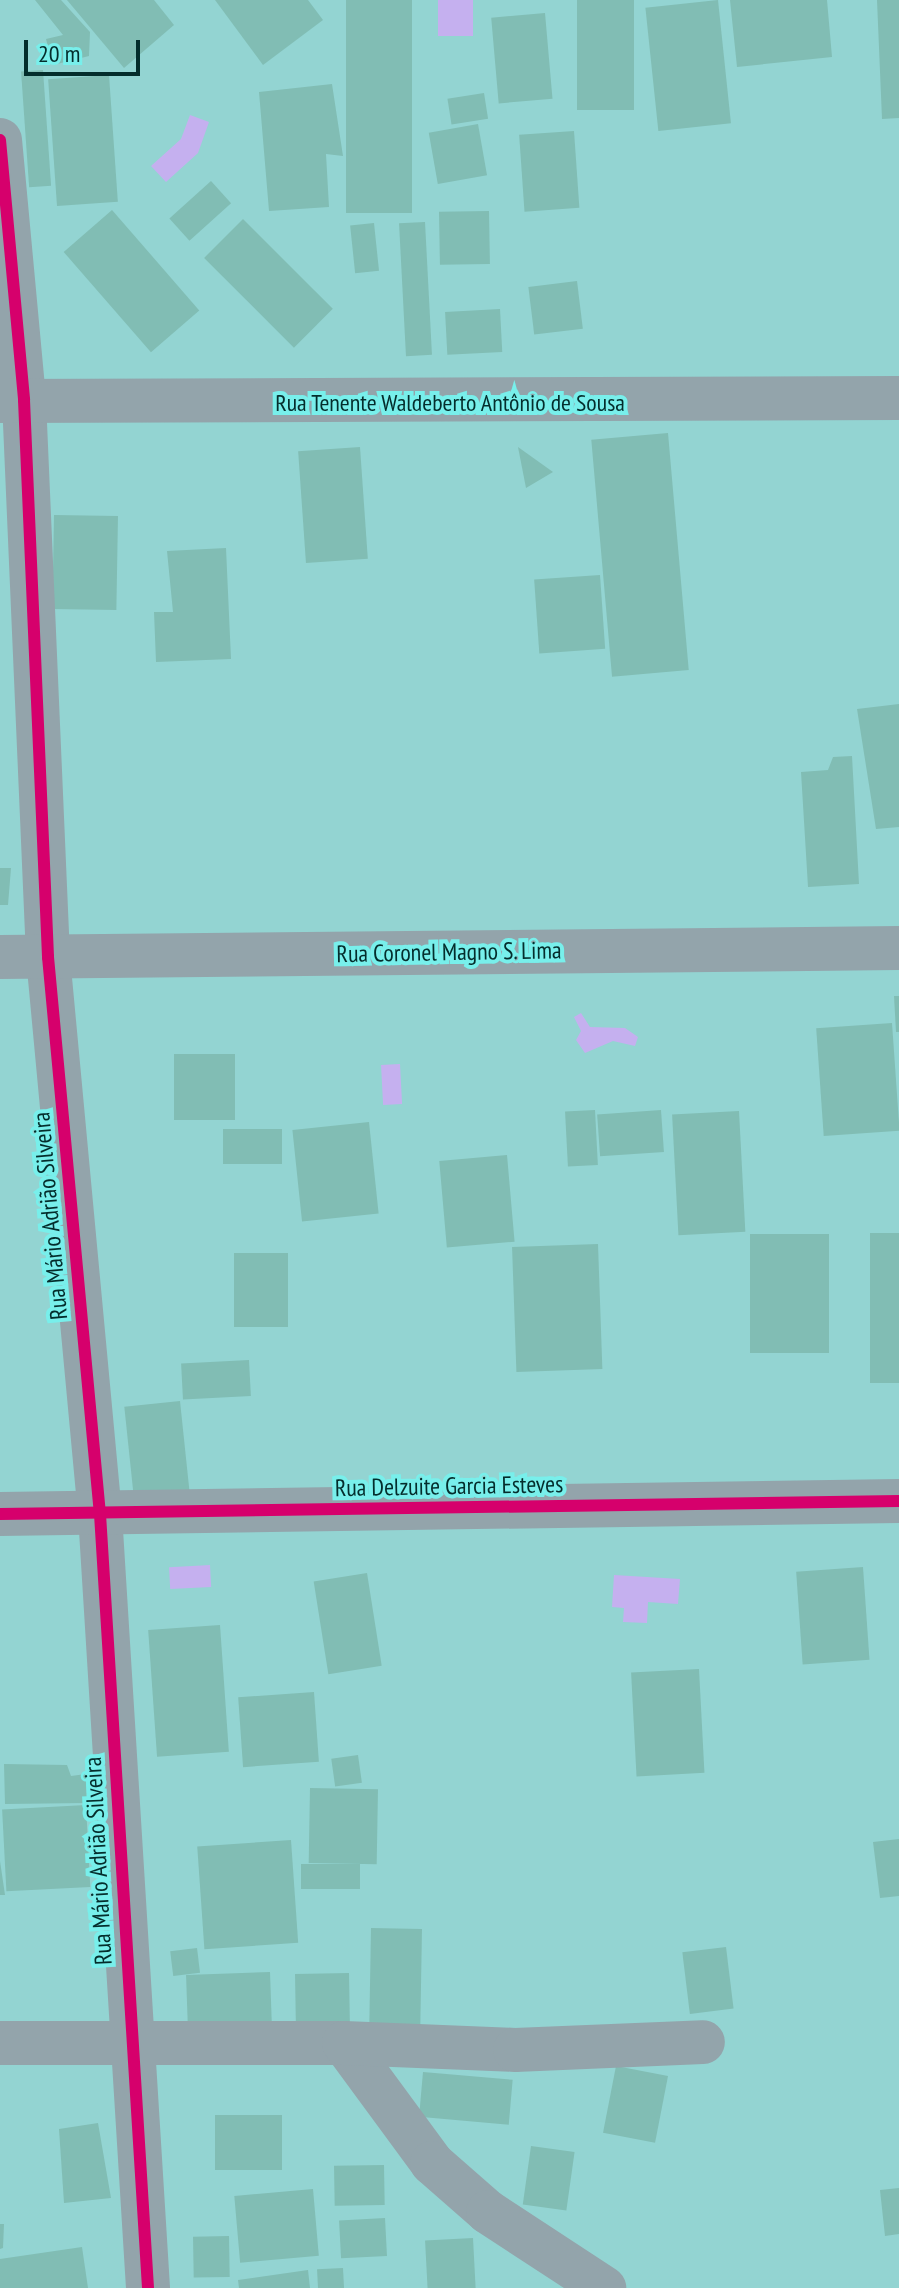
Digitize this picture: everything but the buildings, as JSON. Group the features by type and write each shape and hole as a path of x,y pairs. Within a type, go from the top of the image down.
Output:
{"street":[{"name":"Rua Mário Adrião Silveira","path":"0,140 12,400 48,957 100,1514 148,2288"},
{"name":"Rua Tenente Waldeberto Antônio de Sousa","path":"12,400 899,398"},
{"name":"Rua Coronel Magno S. Lima","path":"0,957 899,948"},
{"name":"Rua Delzuite Garcia Esteves","path":"0,1514 899,1501"},
{"path":"0,2043 131,2038 515,2050 703,2042"},
{"path":"344,2043 455,2185 604,2288"}],"shaded area":[{"path":"438,0 473,0 473,36 438,36"},
{"path":"190,115 209,122 198,153 166,182 151,166 181,139"},
{"path":"581,1013 590,1027 625,1028 638,1037 635,1046 613,1041 585,1053 576,1040 581,1031 574,1017"},
{"path":"400,1064 402,1104 383,1105 381,1065"},
{"path":"210,1565 211,1587 170,1589 169,1567"},
{"path":"614,1575 680,1579 678,1604 648,1602 647,1623 623,1622 624,1608 612,1607"}],"cycle path":[{"path":"0,140 24,400 48,957 100,1514 148,2288"},
{"path":"0,1514 899,1501"}]}
